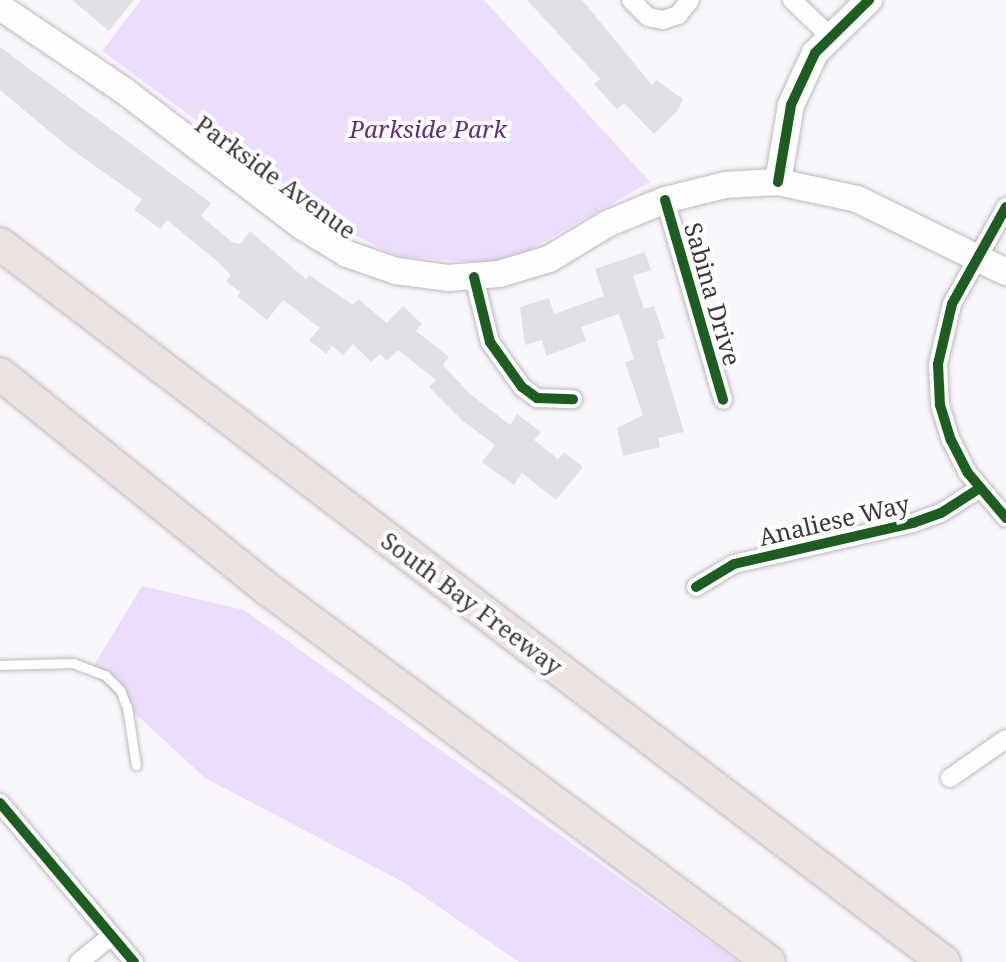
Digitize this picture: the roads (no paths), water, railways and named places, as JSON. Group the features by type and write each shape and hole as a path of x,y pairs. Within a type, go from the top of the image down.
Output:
{"highway":[{"name":"South Bay Freeway","path":"0,244 944,962"},
{"path":"0,374 269,590 769,962"}],"main road":[{"path":"778,182 791,105 815,53 869,0"},
{"name":"Parkside Avenue","path":"0,7 347,254 409,274 474,277 549,259 609,223 665,200 725,185 778,182 831,189 1006,272"}],"street":[{"path":"631,0 648,17 663,20 678,15 690,0"},
{"path":"792,0 831,37"},
{"name":"Sabina Drive","path":"665,200 723,400"},
{"path":"1006,207 977,256 945,324 938,384 951,440 980,488 1006,518"},
{"path":"474,277 490,342 522,387 537,398 573,399"},
{"name":"Analiese Way","path":"696,587 734,564 913,523 941,513 980,488"},
{"path":"950,778 1006,739"},
{"path":"0,803 134,962"},
{"path":"79,962 111,936"}],"lane":[{"path":"0,665 73,663 105,675 120,690 127,707 136,765"}],"park label":[{"name":"Parkside Park","path":"428,129"}]}
